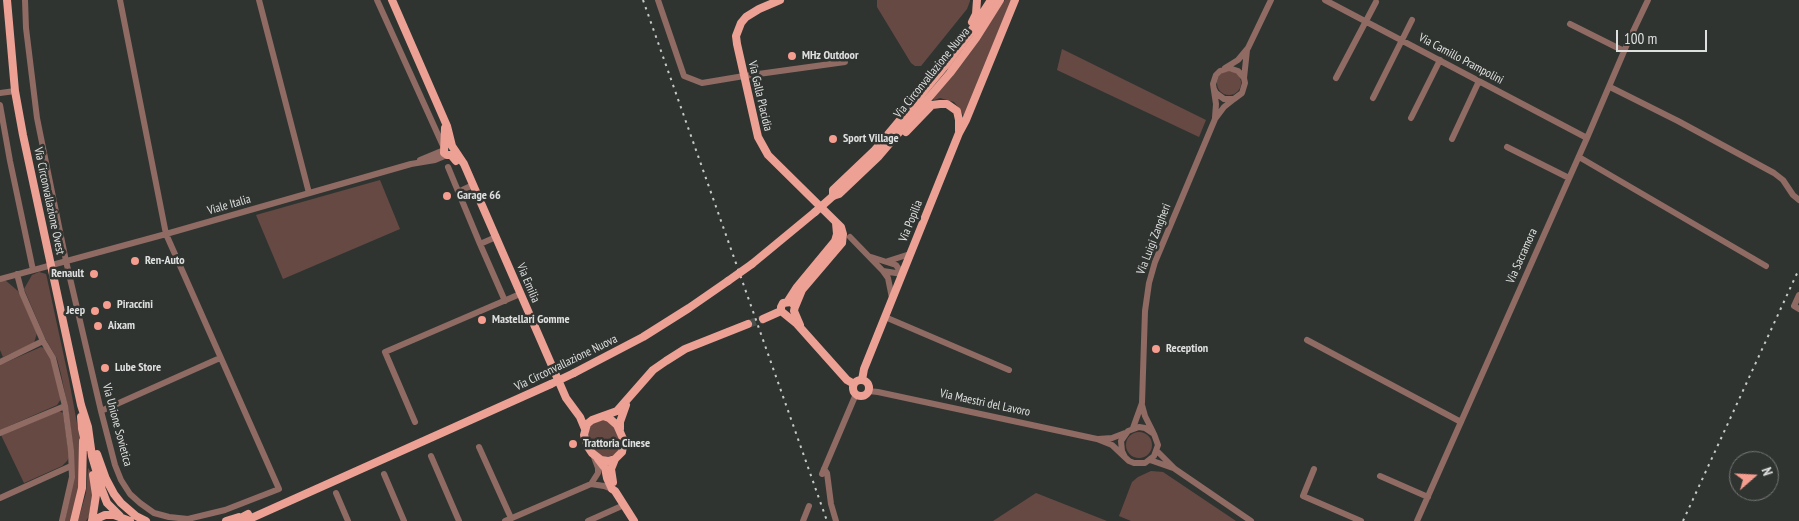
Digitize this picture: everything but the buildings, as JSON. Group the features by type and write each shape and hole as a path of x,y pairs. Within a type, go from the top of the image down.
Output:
{"main road":[{"name":"Via Circonvallazione Ovest","path":"7,0 15,91 81,405 94,479 96,495 92,521"},
{"name":"Via Emilia","path":"392,0 452,140 448,150 458,154 566,398 580,417 585,429"},
{"name":"Via Galla Placidia","path":"780,0 746,17 736,36 758,138 768,155 835,221"},
{"path":"945,66 976,14 977,0"},
{"name":"Via Circonvallazione Nuova","path":"833,196 833,190 874,151 945,66 991,0"},
{"name":"Via Circonvallazione Nuova","path":"235,521 281,504 551,384 643,337 689,308 752,264 833,196 839,194 879,156 950,73 976,38 1000,0"},
{"name":"Via Popilia","path":"862,380 864,369 910,254 1015,0"},
{"path":"879,156 903,136 932,105 947,104 956,112 959,120 959,133"},
{"path":"835,221 837,234 835,241 797,287 788,301 782,304 784,313 854,384"},
{"path":"763,319 784,313 790,315 802,290 842,243 843,234 841,227 835,221"},
{"path":"788,301 793,303 802,330"},
{"path":"634,521 606,478 604,468 585,441 585,429 592,420 617,411 653,370 666,361 685,349 748,324"},
{"path":"857,380 862,380 868,384 868,391 863,396 856,394 853,390 857,380"},
{"path":"594,455 608,461 615,459 622,452 624,446 620,422 627,401"},
{"path":"571,405 581,412 614,421 620,429"},
{"name":"Via Circonvallazione Ovest","path":"85,428 107,503 120,516"},
{"path":"74,521 82,488 85,428"},
{"path":"85,428 114,494 136,516 146,521"},
{"path":"614,490 616,486 611,475 615,459"},
{"path":"92,521 105,515 120,516 130,521"},
{"path":"226,521 245,518"}],"street":[{"name":"Via Unione Sovietica","path":"25,0 26,28 36,109 66,261 101,411 121,480 130,494 154,513 188,519 226,510 279,489 220,358"},
{"path":"101,411 220,358 166,234 120,0"},
{"path":"259,0 310,193"},
{"path":"377,0 425,107 448,150"},
{"path":"658,0 684,76 702,83 845,62"},
{"path":"1248,48 1245,83 1242,93 1229,100 1220,97 1213,84 1216,74 1238,60 1248,48 1271,0"},
{"name":"Via Camillo Prampolini","path":"1325,0 1588,138"},
{"name":"Via Sacramora","path":"1417,521 1648,0"},
{"path":"1336,78 1376,2"},
{"path":"1373,98 1412,20"},
{"path":"1570,24 1624,51"},
{"path":"1412,118 1440,60"},
{"path":"1224,69 1229,68 1238,71 1244,78"},
{"path":"1452,139 1479,81"},
{"path":"1610,87 1774,173 1799,200"},
{"name":"Via Luigi Zangheri","path":"1214,89 1215,119"},
{"path":"0,93 15,91"},
{"name":"Via Luigi Zangheri","path":"1154,434 1145,416 1142,403 1145,311 1149,283 1155,262 1215,119 1224,107 1234,99"},
{"path":"425,107 436,103"},
{"path":"0,105 33,270"},
{"path":"1507,147 1569,178"},
{"name":"Viale Italia","path":"0,278 310,193 411,164 448,150"},
{"path":"1579,157 1766,266"},
{"path":"448,167 505,301"},
{"path":"458,192 473,185"},
{"path":"480,244 496,237"},
{"path":"850,237 888,278 892,299"},
{"path":"886,262 910,254"},
{"path":"870,257 896,266 902,274"},
{"path":"883,271 902,274"},
{"path":"17,274 22,294 43,341 53,358 65,406 72,477 62,521"},
{"path":"415,422 385,352 520,294"},
{"path":"1796,307 1799,295"},
{"path":"885,317 1009,370"},
{"path":"1307,340 1461,422"},
{"path":"0,362 43,341"},
{"name":"Via Maestri del Lavoro","path":"868,391 1096,439 1112,445 1124,456"},
{"path":"836,521 831,504 828,473 823,471 856,394"},
{"name":"Via Luigi Zangheri","path":"1131,429 1142,403"},
{"path":"0,433 65,406"},
{"path":"1145,428 1154,434 1157,439 1157,451 1150,460 1140,464 1124,456 1121,441 1131,429 1145,428"},
{"name":"Via Maestri del Lavoro","path":"1096,439 1112,438 1131,429"},
{"path":"479,447 508,519 591,484 614,490"},
{"path":"1157,451 1175,469 1251,521"},
{"path":"591,484 598,473 594,455"},
{"path":"431,456 459,521"},
{"path":"1150,460 1175,469"},
{"path":"0,498 72,466"},
{"path":"1314,469 1303,496 1361,521"},
{"path":"384,474 404,521"},
{"path":"1380,476 1428,497"},
{"path":"336,493 348,521"},
{"path":"588,521 624,505"},
{"path":"802,521 809,506"}],"shaded area":[{"path":"877,0 970,1 967,9 921,66 915,66 911,63 877,7"},
{"path":"1005,0 1011,0 964,117 954,102 940,98 933,99 978,40"},
{"path":"1062,49 1206,120 1199,137 1057,70"},
{"path":"1229,71 1237,75 1241,83 1237,91 1229,95 1221,91 1217,83 1221,75"},
{"path":"380,180 400,229 283,279 256,215"},
{"path":"39,272 46,274 47,278 81,445 82,468 73,521 65,521 74,477 74,455 68,408 61,374 57,359 45,338 24,289 32,275"},
{"path":"5,280 18,291 37,333 34,343 3,357 0,350 0,281"},
{"path":"41,347 44,348 50,357 61,399 57,405 0,430 0,365"},
{"path":"59,411 63,413 69,457 62,466 24,483 1,435"},
{"path":"603,420 615,427 621,441 616,454 607,457 603,457 595,451 588,435 590,426"},
{"path":"1139,432 1148,436 1152,445 1148,454 1139,458 1130,454 1126,445 1130,436"},
{"path":"88,468 91,472 93,488 89,516 86,521 78,521 86,493"},
{"path":"1151,471 1163,472 1236,521 1131,521 1119,516 1132,482"},
{"path":"1036,493 1107,521 993,521"}],"tunnel":[{"path":"748,324 763,319"}],"railway":[{"path":"643,0 827,521"},
{"path":"1683,521 1799,269"}],"place":[{"name":"MHz Outdoor","path":"792,56"},
{"name":"Sport Village","path":"833,139"},
{"name":"Garage 66","path":"447,196"},
{"name":"Ren-Auto","path":"135,261"},
{"name":"Renault","path":"94,274"},
{"name":"Piraccini","path":"107,305"},
{"name":"Jeep","path":"95,311"},
{"name":"Mastellari Gomme","path":"482,320"},
{"name":"Aixam","path":"98,326"},
{"name":"Reception","path":"1156,349"},
{"name":"Lube Store","path":"105,368"},
{"name":"Trattoria Cinese","path":"573,444"}]}
